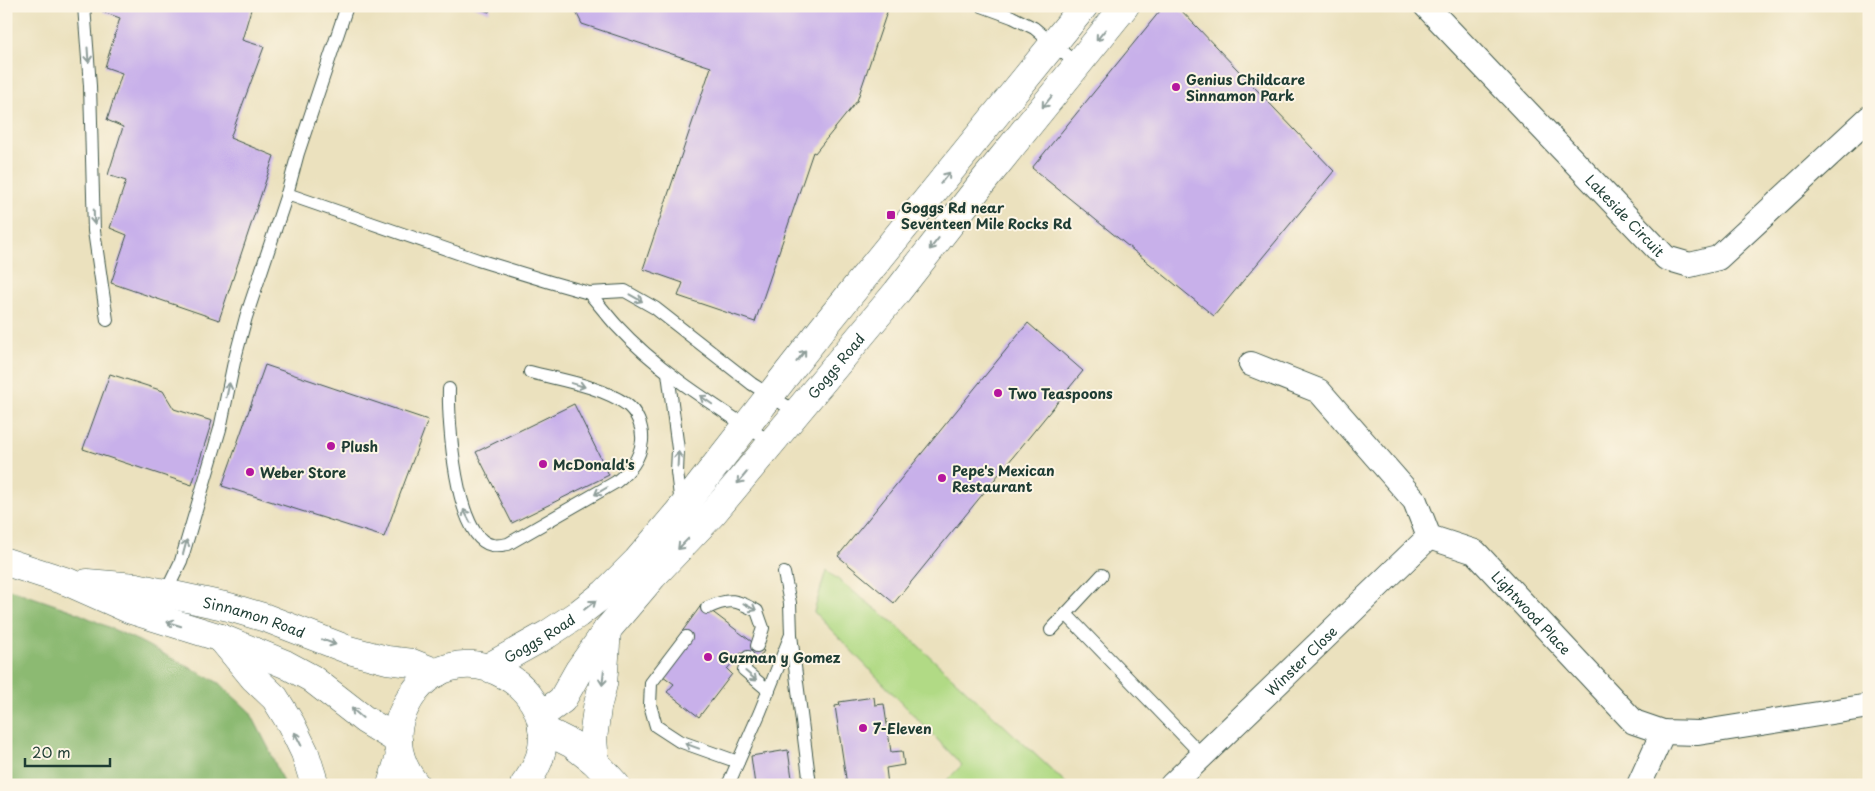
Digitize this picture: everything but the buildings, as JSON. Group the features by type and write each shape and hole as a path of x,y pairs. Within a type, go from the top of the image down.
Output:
{"main road":[{"name":"Goggs Road","path":"489,667 548,634 605,593 637,561 682,508 770,394 1084,6"},
{"name":"Goggs Road","path":"541,722 562,700 579,670 607,630 653,576 713,513 897,292 1124,6"},
{"name":"Sinnamon Road","path":"6,562 68,582 131,610 221,638 285,664 311,678 399,748"},
{"name":"Sinnamon Road","path":"68,582 136,587 229,607 266,618 349,650 387,660 412,664 437,673"},
{"path":"595,762 594,739 597,708 603,684 607,630"},
{"path":"221,638 254,678 275,698 291,724 305,753 315,785"},
{"path":"391,785 399,748 400,719 408,700 420,684 437,673 454,667 471,665 489,667 511,678 529,695 541,722 541,752 533,773 524,785"},
{"path":"541,722 595,762 616,785"},
{"path":"399,748 408,775 416,785"}],"street":[{"name":"Lakeside Circuit","path":"1426,6 1666,258 1690,265 1718,258 1869,118"},
{"path":"1251,364 1319,391 1415,501 1429,537"},
{"name":"Lightwood Place","path":"1429,537 1475,552 1634,722 1662,732 1698,733 1869,706"},
{"name":"Winster Close","path":"1172,785 1429,537"},
{"path":"1640,785 1662,732"}],"lane":[{"path":"84,6 90,86 94,231 107,320"},
{"path":"166,592 181,562 220,428 246,317 347,6"},
{"path":"982,6 1027,24 1078,65"},
{"path":"287,194 478,260 590,292 625,292 654,308 752,384 796,412"},
{"path":"590,292 616,326 668,373 714,406 772,442"},
{"path":"449,389 448,413 459,492 464,513 480,538 492,545 508,544 616,482 628,473 641,448 642,432 637,417 627,404 582,386 530,372"},
{"path":"668,373 677,440 677,472 682,508"},
{"path":"784,573 790,603 790,635 810,785"},
{"path":"1051,630 1102,575"},
{"path":"707,608 722,601 738,601 757,611 763,628 757,646"},
{"path":"1066,614 1202,755"},
{"path":"728,785 790,635"},
{"path":"686,637 651,683 650,706 656,726 679,741 738,762"},
{"path":"748,657 744,670 768,691"}],"green space":[{"path":"826,570 896,625 1068,785 942,785 962,765 814,612"},
{"path":"6,588 73,611 139,641 219,683 250,712 269,749 284,785 6,785"}],"place":[{"name":"Genius Childcare Sinnamon Park","path":"1176,87"},
{"name":"Goggs Rd near Seventeen Mile Rocks Rd","path":"891,215"},
{"name":"Two Teaspoons","path":"998,393"},
{"name":"Plush","path":"331,446"},
{"name":"McDonald's","path":"543,464"},
{"name":"Weber Store","path":"250,472"},
{"name":"Pepe's Mexican Restaurant","path":"942,478"},
{"name":"Guzman y Gomez","path":"708,657"},
{"name":"7-Eleven","path":"863,728"}]}
